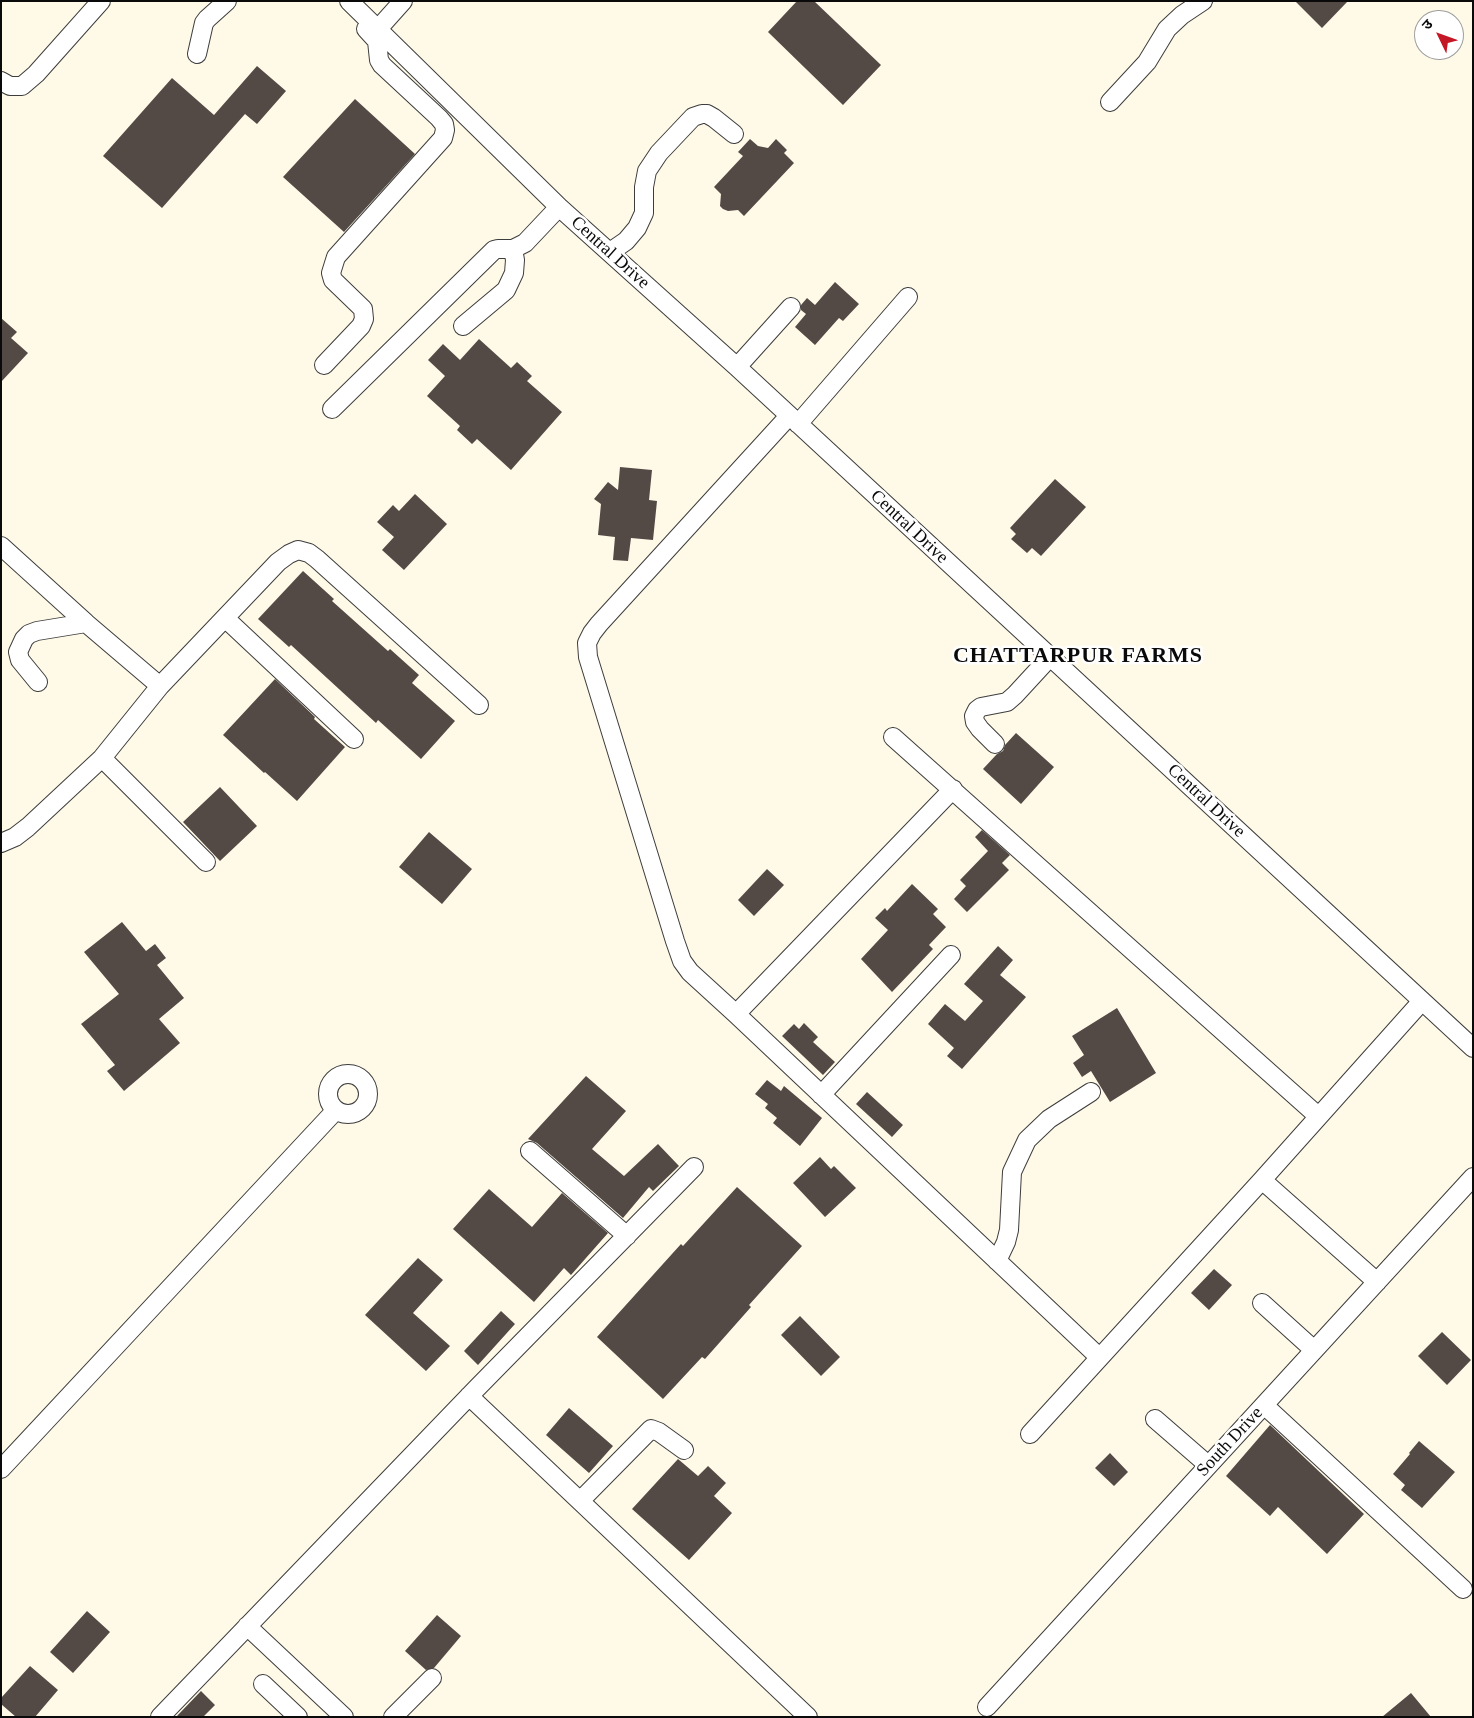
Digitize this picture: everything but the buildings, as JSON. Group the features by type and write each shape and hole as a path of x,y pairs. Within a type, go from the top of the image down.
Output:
{"street":[{"path":"1,82 10,86 22,86 36,74 101,1"},
{"path":"198,54 204,23 227,1"},
{"path":"378,28 403,1"},
{"path":"1110,102 1147,62 1167,29 1182,15 1203,1"},
{"path":"324,365 361,326 364,320 362,309 333,280 330,273 336,257 443,138 446,130 439,118 382,66 379,60 377,40 349,12 350,2"},
{"name":"Central Drive","path":"350,2 559,207 737,367 1473,1048"},
{"path":"610,252 626,241 637,228 644,213 644,187 647,171 659,153 694,117 707,114 734,134"},
{"path":"332,409 494,250 512,248 525,243 559,207"},
{"path":"463,326 506,290 514,273 515,260 512,248"},
{"path":"908,297 599,624 586,643 588,657 672,932 682,961 690,972 1099,1358"},
{"path":"737,367 791,307"},
{"path":"1,546 86,623 160,686"},
{"path":"1,842 15,837 28,827 102,758 160,686 278,562 298,550 317,559 480,705"},
{"path":"225,618 354,739"},
{"path":"38,682 20,660 18,652 24,639 29,634 86,623"},
{"path":"994,744 975,722 976,710 981,706 1007,702 1050,657"},
{"path":"893,737 1318,1116"},
{"path":"102,758 206,862"},
{"path":"736,1014 953,789"},
{"path":"821,1095 950,955"},
{"path":"1030,1434 1262,1180 1422,1001"},
{"path":"997,1260 1006,1242 1009,1230 1012,1172 1027,1140 1049,1119 1091,1092"},
{"path":"1,1468 336,1110"},
{"path":"530,1151 626,1236"},
{"path":"160,1717 469,1396 694,1168"},
{"name":"South Drive","path":"987,1707 1473,1177"},
{"path":"1262,1180 1378,1282"},
{"path":"1262,1303 1314,1350"},
{"path":"469,1396 808,1717"},
{"path":"1264,1405 1464,1589"},
{"path":"1155,1419 1208,1465"},
{"path":"580,1501 651,1429 659,1432 684,1450"},
{"path":"247,1626 344,1717"},
{"path":"393,1717 432,1678"},
{"path":"263,1684 298,1717"}],"district":[{"name":"CHATTARPUR FARMS","path":"1078,656"}]}
